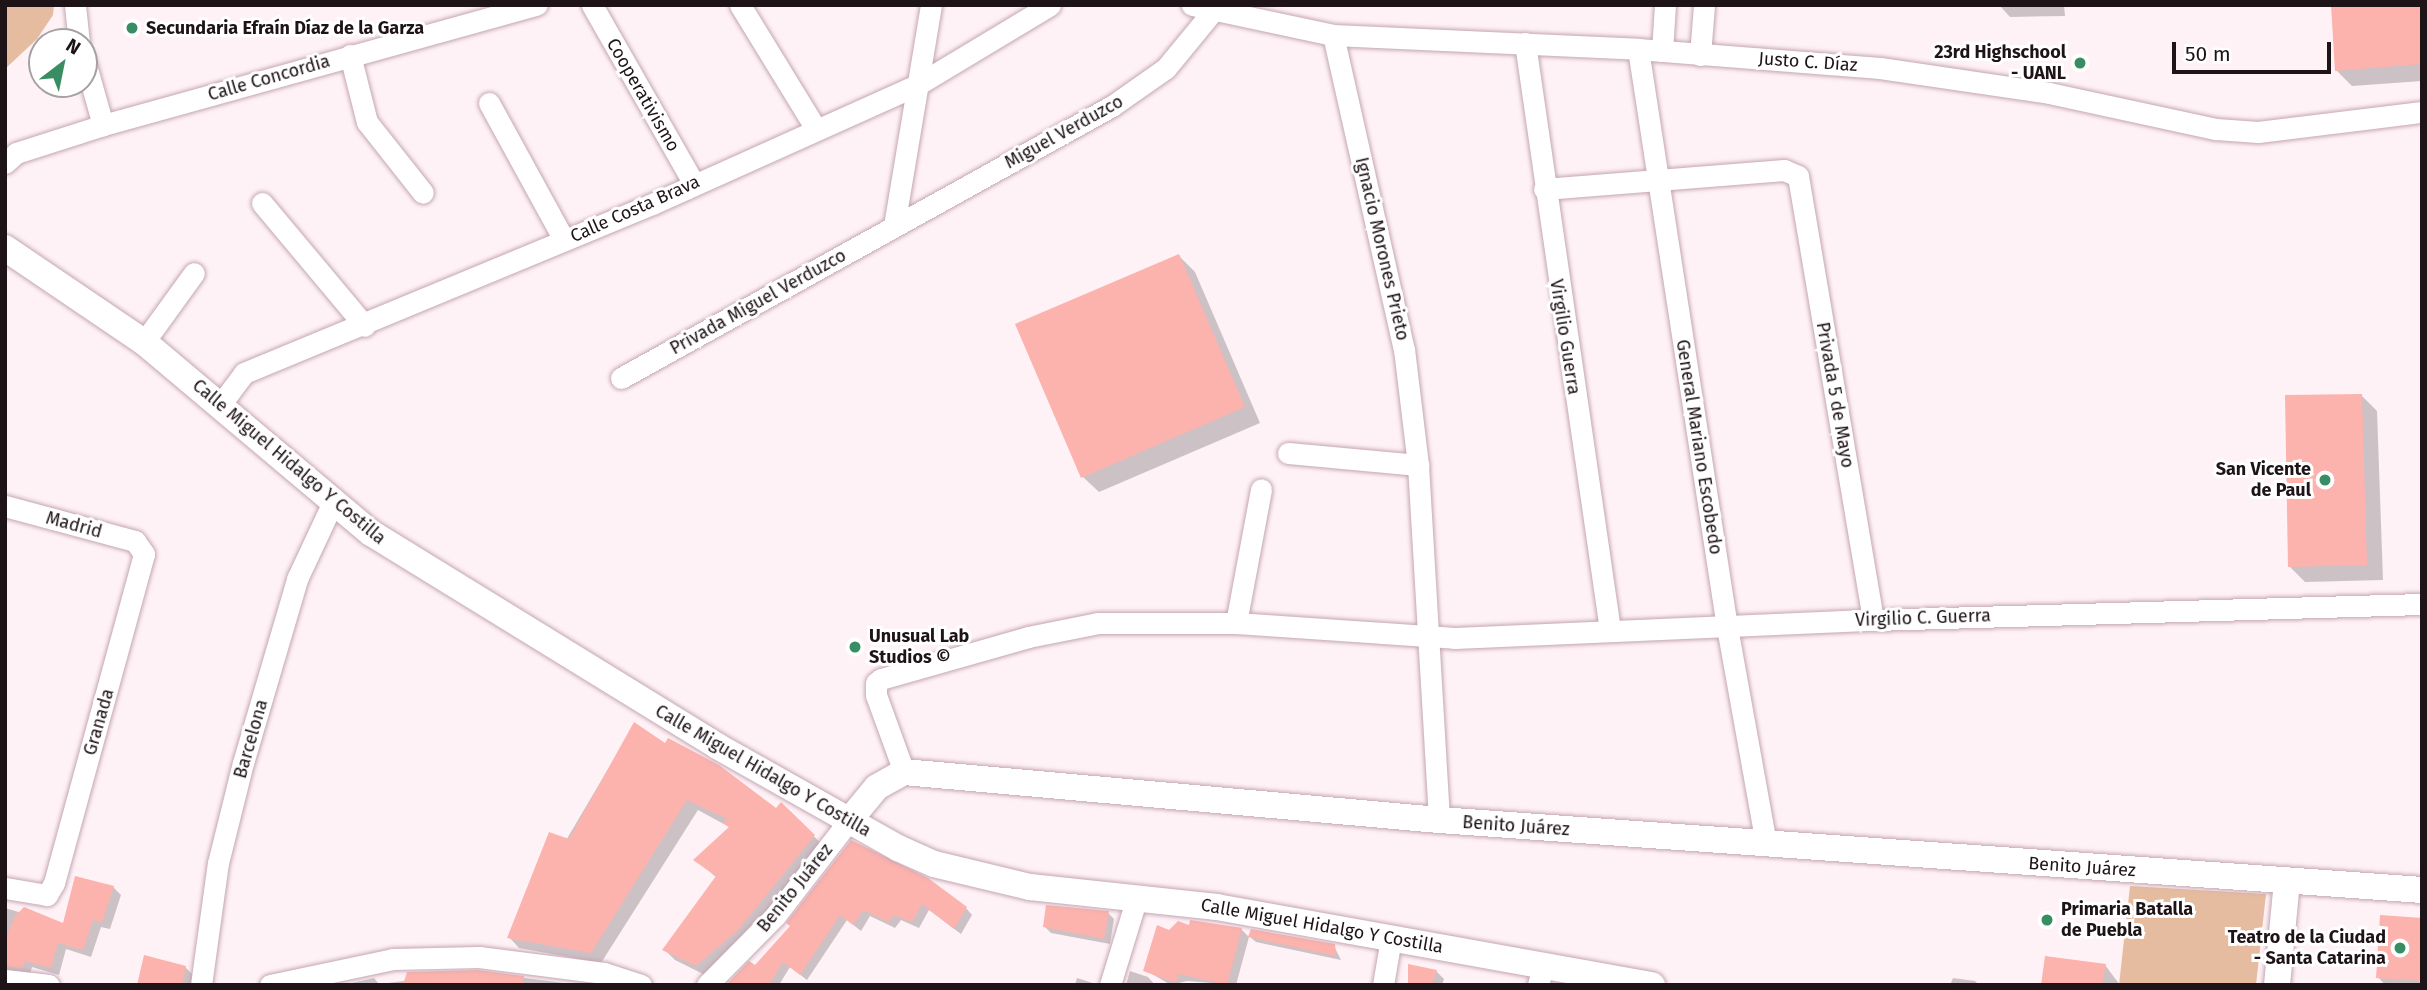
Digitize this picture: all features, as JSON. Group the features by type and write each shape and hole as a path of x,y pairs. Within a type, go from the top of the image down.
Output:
{"street":[{"path":"75,5 77,28"},
{"name":"Calle Concordia","path":"5,163 16,153 103,125 537,5"},
{"name":"Cooperativismo","path":"592,5 694,184"},
{"path":"740,5 816,129"},
{"path":"894,226 931,5"},
{"name":"Calle Costa Brava","path":"220,405 244,373 365,326 917,85 1050,5"},
{"name":"Justo C. Díaz","path":"1192,5 1213,12 1333,35 1638,49 1880,68 2049,93 2216,129 2258,132 2422,112"},
{"path":"1662,51 1665,5"},
{"path":"1700,55 1704,5"},
{"name":"Miguel Verduzco","path":"894,226 1141,88 1167,68 1213,12"},
{"name":"Ignacio Morones Prieto","path":"1333,35 1404,349 1418,465 1425,636 1439,820"},
{"name":"Virgilio Guerra","path":"1525,43 1544,189 1610,630"},
{"name":"General Mariano Escobedo","path":"1638,49 1727,627 1766,844"},
{"path":"349,55 367,122 423,193"},
{"path":"95,98 103,125"},
{"path":"489,103 564,240"},
{"name":"Privada 5 de Mayo","path":"1658,179 1794,172 1873,620"},
{"path":"1544,189 1658,179"},
{"path":"262,202 365,326"},
{"name":"Privada Miguel Verduzco","path":"621,378 894,226"},
{"name":"Calle Miguel Hidalgo Y Costilla","path":"5,248 144,342 372,533 496,613 848,822 934,864 1030,887 1137,897 1391,938 1540,975 1652,985"},
{"path":"144,342 194,273"},
{"path":"1288,453 1418,465"},
{"path":"1236,623 1261,489"},
{"name":"Barcelona","path":"201,985 218,863 243,763 297,579 333,502"},
{"name":"Madrid","path":"5,506 142,546"},
{"name":"Granada","path":"5,888 47,895 143,563 142,546"},
{"name":"Virgilio C. Guerra","path":"1425,636 2422,604"},
{"path":"904,772 876,683 887,676 1028,637 1098,623 1236,623 1425,636"},
{"name":"Benito Juárez","path":"707,985 775,916 877,787 904,772 1439,820 2422,890"},
{"path":"2277,985 2287,881"},
{"path":"1111,985 1137,897"},
{"path":"1383,985 1391,938"},
{"path":"270,985 393,959 479,957 604,973 642,985"},
{"path":"5,980 50,985"}],"shaded area":[{"path":"5,5 54,5 53,15 44,28 28,28 28,47 5,69"},
{"path":"2130,886 2266,894 2256,985 2119,985"}],"building":[{"path":"2331,5 2422,5 2422,64 2335,71"},
{"path":"1179,254 1245,407 1081,478 1015,324"},
{"name":"San Vicente de Paul","path":"2362,394 2367,565 2288,567 2285,395"},
{"path":"634,722 665,743 668,738 719,765 776,808 781,802 815,835 738,930 696,966 662,950 716,876 693,860 729,827 723,823 727,819 687,800 591,953 507,938 549,832 569,839"},
{"path":"851,840 928,878 967,907 954,929 922,904 912,922 894,915 888,922 863,910 853,925 840,915 800,975 783,962 769,985 726,985 749,961 755,965 790,926 786,923"},
{"path":"75,876 114,886 102,922 93,920 83,950 58,943 51,968 25,961 23,968 5,966 6,938 15,916 24,907 63,923"},
{"path":"1046,905 1109,911 1104,939 1043,927"},
{"name":"Teatro de la Ciudad - Santa Catarina","path":"2380,915 2422,918 2422,981 2376,978"},
{"path":"1190,920 1242,928 1227,985 1179,974 1176,983 1143,971 1157,925 1169,930 1178,921 1189,925"},
{"path":"1251,929 1335,944 1336,956 1248,937"},
{"path":"144,955 186,966 182,985 137,985"},
{"path":"2045,956 2106,964 2102,985 2041,985"},
{"path":"1408,964 1437,970 1432,985 1408,985"},
{"path":"478,970 524,976 523,985 403,985 407,972"}],"place":[{"name":"Secundaria Efraín Díaz de la Garza","path":"132,28"},
{"name":"23rd Highschool - UANL","path":"2080,63"},
{"name":"San Vicente de Paul","path":"2325,480"},
{"name":"Unusual Lab Studios ©","path":"855,647"},
{"name":"Primaria Batalla de Puebla","path":"2047,920"},
{"name":"Teatro de la Ciudad - Santa Catarina","path":"2400,948"}]}
